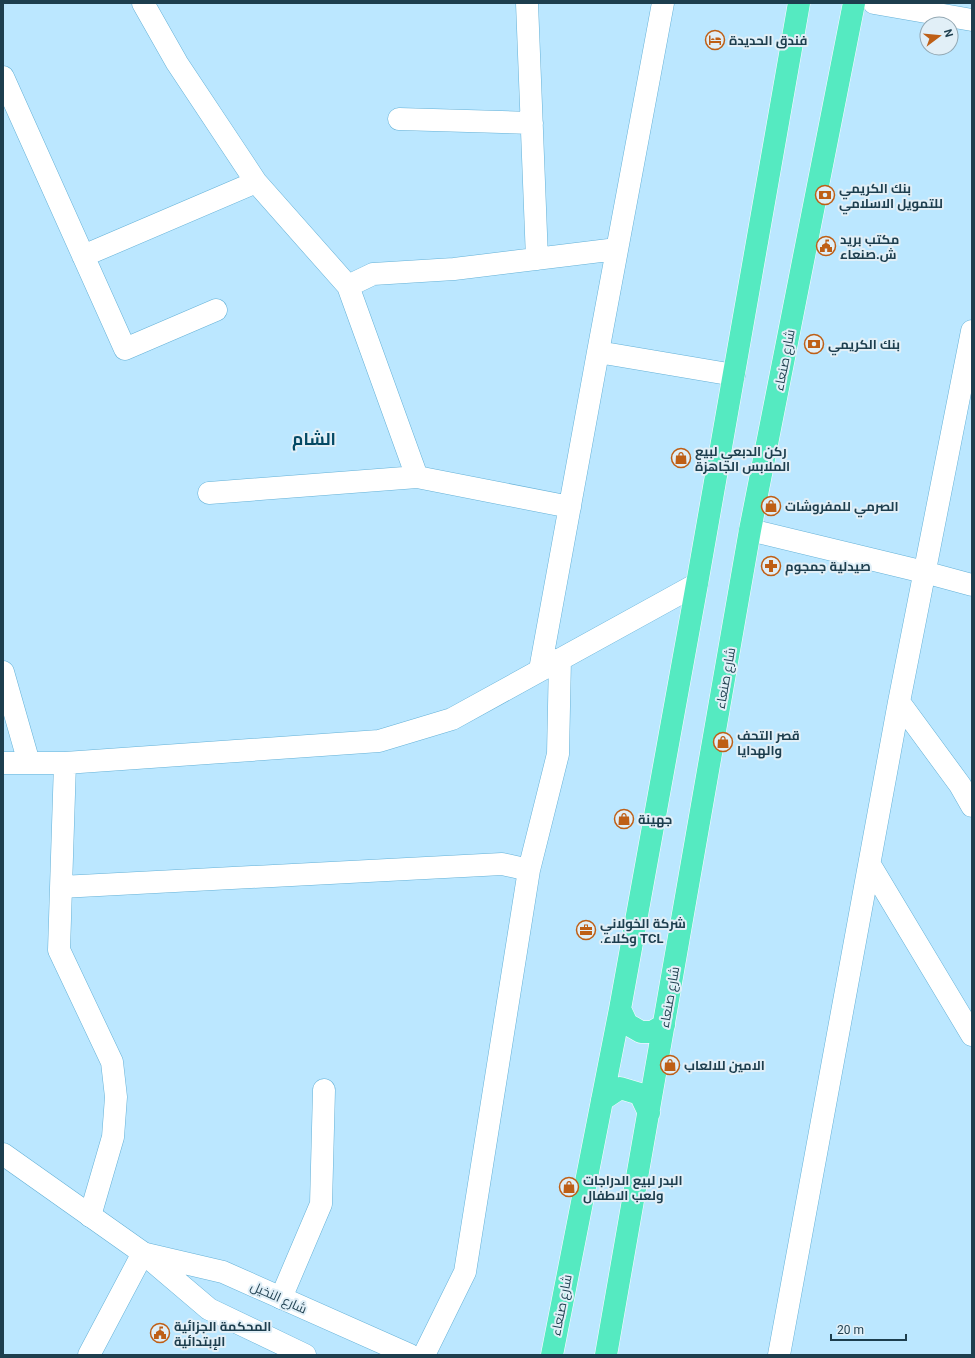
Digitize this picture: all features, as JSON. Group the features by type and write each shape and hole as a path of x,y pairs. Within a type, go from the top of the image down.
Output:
{"highway":[{"name":"شارع صنعاء","path":"552,1355 620,1009 697,584 799,3"},
{"name":"شارع صنعاء","path":"606,1355 750,530 854,3"},
{"path":"620,1009 627,1024 641,1032 652,1032 664,1025"},
{"path":"602,1100 620,1088 640,1094 649,1113"}],"street":[{"path":"143,3 177,63 256,182 348,286 417,477"},
{"path":"527,3 537,259"},
{"path":"540,670 663,3"},
{"path":"874,3 972,20"},
{"path":"3,77 125,349 216,310"},
{"path":"399,119 532,123"},
{"path":"83,256 256,182"},
{"path":"348,286 373,274 454,269 617,249"},
{"path":"779,1355 899,702 972,331"},
{"path":"598,352 734,375"},
{"path":"209,493 417,477 570,507"},
{"path":"750,530 972,585"},
{"path":"3,763 65,763 379,741 452,719 697,584"},
{"path":"424,1355 465,1272 529,870 558,754 560,659"},
{"path":"3,672 29,763"},
{"path":"899,702 966,781 972,806"},
{"path":"65,763 59,950 112,1062 116,1097 113,1137 90,1216"},
{"path":"61,887 502,864 529,870"},
{"path":"870,865 972,1035"},
{"path":"281,1298 321,1204 324,1090"},
{"name":"شارع النخيل","path":"3,1154 143,1253 208,1309 305,1355"},
{"path":"89,1355 143,1253"},
{"name":"شارع النخيل","path":"143,1253 223,1272 410,1355"}],"place":[{"name":"فندق الحديدة","path":"715,40"},
{"name":"بنك الكريمي للتمويل الاسلامي","path":"825,195"},
{"name":"مكتب بريد ش.صنعاء","path":"826,246"},
{"name":"بنك الكريمي","path":"814,344"},
{"name":"ركن الدبعي لبيع الملابس الجاهزة","path":"681,458"},
{"name":"الصرمي للمفروشات","path":"771,506"},
{"name":"صيدلية جمجوم","path":"771,566"},
{"name":"قصر التحف والهدايا","path":"723,742"},
{"name":"جهينة","path":"624,819"},
{"name":"شركة الخولاني .وكلاء TCL","path":"586,930"},
{"name":"الامين للالعاب","path":"670,1065"},
{"name":"البدر لبيع الدراجات ولعب الاطفال","path":"569,1187"},
{"name":"المحكمة الجزائية الإبتدائية","path":"160,1333"}],"district":[{"name":"الشام","path":"314,439"}]}
